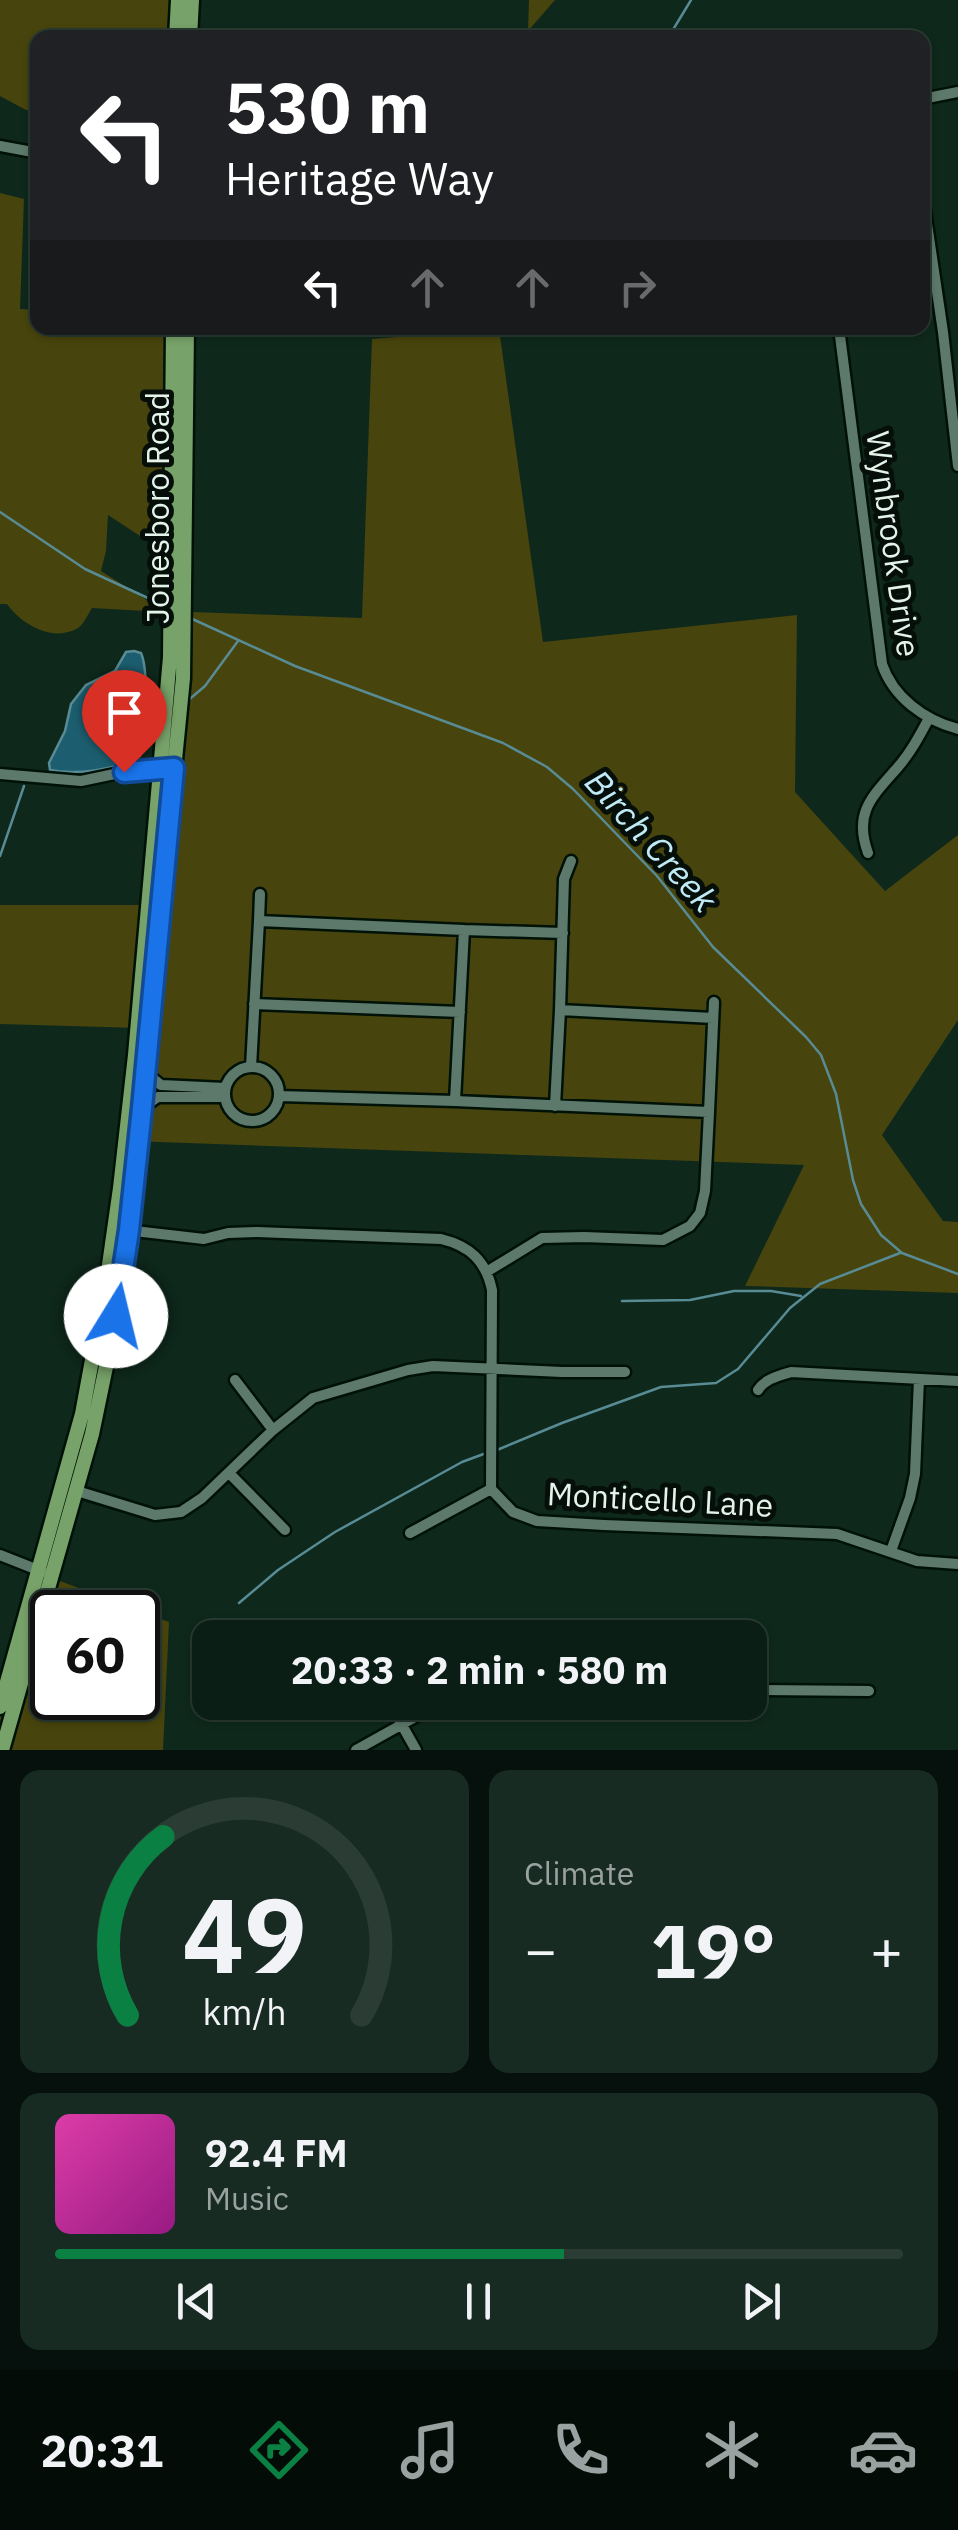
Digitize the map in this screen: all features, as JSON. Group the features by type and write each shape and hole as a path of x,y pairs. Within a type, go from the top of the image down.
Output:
{"main road":[{"path":"176,30 178,0"},
{"path":"190,30 192,0"},
{"name":"Jonesboro Road","path":"0,1707 77,1491 100,1400 142,1108 168,768 173,335"},
{"name":"Jonesboro Road","path":"2,1750 46,1573 122,1230 135,1055 184,644 187,335"}],"street":[{"path":"930,98 958,92"},
{"path":"0,146 30,151"},
{"path":"930,244 958,466"},
{"name":"Wynbrook Drive","path":"840,335 882,664 896,691 928,718 958,729"},
{"path":"868,854 864,842 866,806 916,743 928,718"},
{"path":"0,774 80,781 168,768"},
{"path":"555,1106 564,879 571,862"},
{"path":"251,1067 260,894"},
{"path":"260,920 562,933"},
{"path":"456,1101 464,930"},
{"path":"488,1270 542,1238 663,1240 690,1226 700,1213 705,1191 714,1002"},
{"path":"254,1004 460,1012"},
{"path":"560,1010 714,1018"},
{"path":"251,1067 274,1078 279,1096 272,1112 257,1121 240,1119 227,1106 225,1093 232,1075 251,1067"},
{"path":"146,1073 161,1084 225,1093"},
{"path":"142,1108 158,1097 225,1093"},
{"path":"279,1096 709,1112"},
{"path":"122,1230 204,1239 256,1232 441,1239 473,1254 488,1270 493,1314 491,1490 410,1533"},
{"path":"77,1491 155,1515 190,1508 273,1430 314,1398 408,1370 433,1366 625,1372"},
{"path":"758,1390 770,1379 791,1372 958,1381"},
{"path":"234,1380 273,1430"},
{"path":"892,1551 915,1474 920,1380"},
{"path":"229,1474 285,1530"},
{"name":"Monticello Lane","path":"491,1490 513,1512 537,1520 836,1534 917,1561 958,1564"},
{"path":"0,1555 46,1573"},
{"path":"767,1690 869,1692"},
{"path":"398,1720 416,1750"},
{"path":"356,1750 408,1720"}],"shaded area":[{"path":"0,0 177,0 178,30 30,30 30,110 0,96"},
{"path":"529,0 555,0 529,30"},
{"path":"0,193 24,199 20,309 30,310 30,335 173,335 166,553 108,515 101,571 164,611 362,618 372,339 500,335 543,642 797,615 795,792 885,891 958,835 958,1020 882,1135 943,1221 958,1222 958,1293 745,1286 804,1165 131,1141 139,1028 0,1024 0,905 163,905 164,612 92,608 78,628 58,633 38,629 7,604 0,604"},
{"path":"44,1575 84,1590 39,1590"},
{"path":"160,1619 169,1622 163,1750 0,1750 0,1715 30,1620 30,1720 160,1720"}],"water":[{"path":"126,652 141,653 145,674 140,756 96,770 50,770 49,763 65,731 71,704 86,685 115,671"}],"waterway":[{"path":"673,30 691,0"},
{"name":"Birch Creek","path":"0,512 85,569 163,605"},
{"name":"Birch Creek","path":"188,617 295,666 503,743 547,767 573,789 657,876 713,947 821,1055 836,1094 853,1180 861,1204 881,1235 902,1253 958,1274"},
{"path":"185,703 205,686 238,641"},
{"path":"145,726 157,720"},
{"path":"0,856 24,786"},
{"path":"497,1450 661,1387 716,1383 738,1369 790,1308 820,1284 900,1253"},
{"path":"622,1301 690,1300 734,1291 801,1296"},
{"path":"239,1603 278,1570 335,1532 462,1462 489,1452"}],"route":[{"path":"116,1316 142,1108 174,768 124,772"}]}
